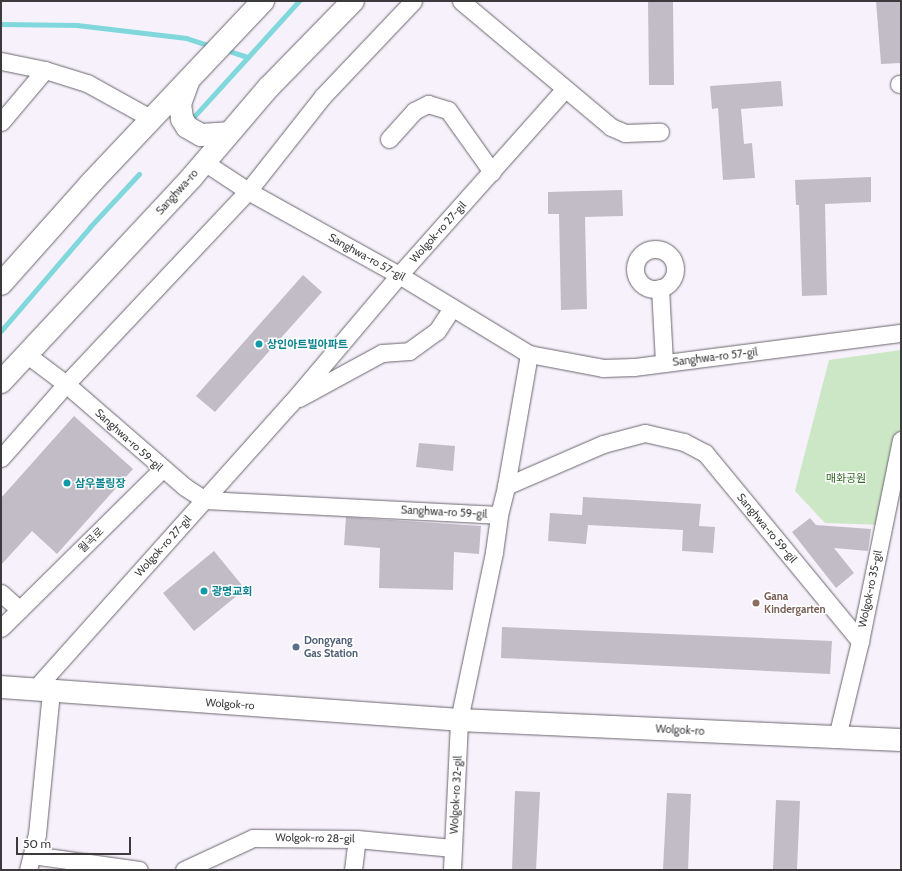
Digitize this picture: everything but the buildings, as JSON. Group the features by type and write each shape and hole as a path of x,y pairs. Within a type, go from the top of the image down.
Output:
{"main road":[{"name":"Sanghwa-ro","path":"1,382 204,162 228,133 353,1"},
{"path":"1,284 90,184 262,2"},
{"path":"190,79 180,104 182,119 187,127 201,134 228,133"},
{"name":"Wolgok-ro","path":"1,687 459,720 901,740"}],"street":[{"path":"1,458 66,384 248,191 323,96 413,1"},
{"path":"461,1 564,90 611,127 625,133 660,132"},
{"path":"1,61 45,70 87,83 152,119"},
{"path":"1,122 45,70"},
{"name":"Wolgok-ro 27-gil","path":"43,690 205,500 291,403 399,275 564,90"},
{"path":"389,139 414,111 428,104 448,110 492,172"},
{"name":"Sanghwa-ro 57-gil","path":"204,162 248,191 399,275 529,354 604,368 664,363 901,333"},
{"path":"660,288 664,363"},
{"name":"Wolgok-ro 27-gil","path":"291,403 382,353 409,351 437,331 452,308"},
{"name":"Sanghwa-ro 59-gil","path":"26,354 66,384 162,469 205,500 499,515 506,486 603,444 644,433 684,442 705,453 860,641"},
{"path":"506,486 529,354"},
{"name":"Wolgok-ro 35-gil","path":"837,737 860,641 901,440"},
{"name":"월곡로","path":"1,628 162,469"},
{"path":"459,720 494,552 499,515"},
{"path":"1,592 20,610"},
{"path":"43,690 37,834 30,862 139,870"},
{"name":"Wolgok-ro 32-gil","path":"452,870 459,720"},
{"name":"Wolgok-ro 28-gil","path":"184,870 253,838 357,839 453,848"},
{"path":"353,870 357,839"}],"green space":[{"name":"매화공원","path":"901,350 901,442 884,525 825,523 795,491 829,360"}],"waterway":[{"path":"191,120 299,1"},
{"path":"1,24 77,25 186,38 211,46"},
{"path":"226,50 248,57"},
{"path":"1,331 90,227 139,174"}],"place":[{"name":"상인아트빌아파트","path":"259,344"},
{"name":"삼우볼링장","path":"67,483"},
{"name":"광명교회","path":"204,591"},
{"name":"Gana Kindergarten","path":"756,603"},
{"name":"Dongyang Gas Station","path":"296,647"}]}
